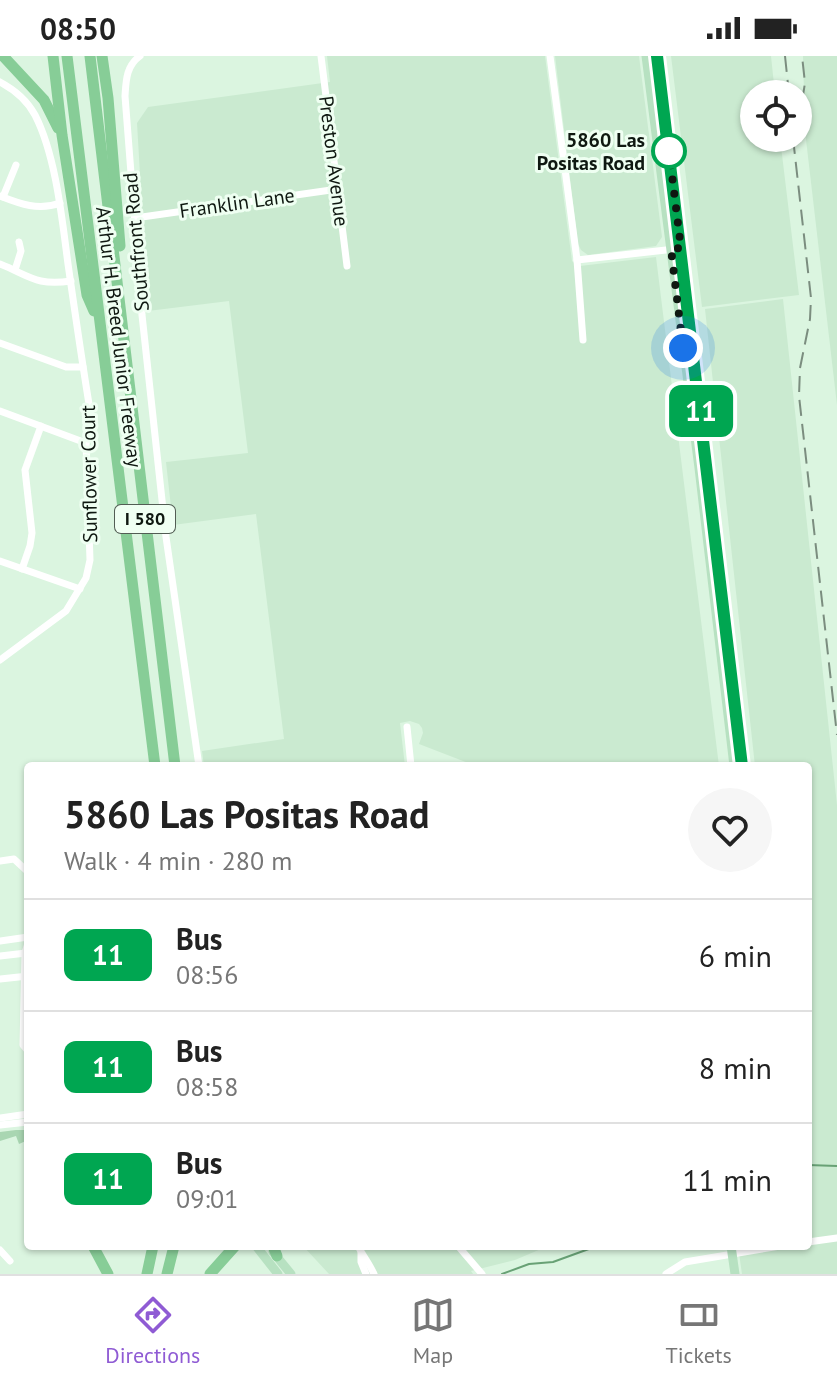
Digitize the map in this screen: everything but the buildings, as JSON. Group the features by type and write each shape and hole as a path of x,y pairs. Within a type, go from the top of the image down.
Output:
{"highway":[{"path":"3,56 44,100 62,135"},
{"path":"53,56 87,295 98,318"},
{"name":"Arthur H. Breed Junior Freeway","path":"67,56 154,762"},
{"name":"Arthur H. Breed Junior Freeway","path":"90,56 175,762"},
{"path":"102,56 118,199 120,250 116,271"},
{"path":"108,98 111,56"},
{"path":"95,1250 108,1274"},
{"path":"147,1274 152,1250"},
{"path":"167,1274 173,1250"},
{"path":"210,1274 231,1250"}],"main road":[{"path":"646,56 659,156 676,249 741,762"},
{"path":"657,56 734,762"},
{"path":"659,156 664,162 668,187 673,188"},
{"path":"259,1250 278,1274"},
{"path":"274,1250 291,1274"},
{"path":"731,1250 735,1274"}],"street":[{"name":"Southfront Road","path":"140,56 134,60 126,75 125,96 142,315 166,537 198,762"},
{"name":"Preston Avenue","path":"321,56 347,266"},
{"path":"550,56 577,260 583,340"},
{"name":"Sunflower Court","path":"0,82 14,90 34,113 47,148 60,203 90,410 90,430 86,443 90,560 86,578 66,611 0,660"},
{"path":"16,165 2,196 25,205 49,207 60,203"},
{"name":"Franklin Lane","path":"135,218 338,189"},
{"path":"15,270 21,251 19,242"},
{"path":"577,260 676,249"},
{"path":"0,264 39,282 53,284 71,281"},
{"path":"0,343 66,367 83,367"},
{"path":"0,411 86,443"},
{"path":"22,569 32,533 25,470 41,426"},
{"path":"0,561 80,589"},
{"path":"407,727 411,762"},
{"path":"0,861 14,859 24,868"},
{"path":"0,941 24,940"},
{"path":"0,956 24,953"},
{"path":"0,979 24,976"},
{"path":"0,1118 24,1115"},
{"path":"0,1125 24,1122"},
{"path":"812,1241 837,1238"},
{"path":"0,1250 10,1261"},
{"path":"360,1250 366,1274"},
{"path":"360,1250 374,1274"},
{"path":"461,1250 482,1274"},
{"path":"666,1274 685,1262 731,1250"},
{"path":"679,1265 681,1274"}],"shaded area":[{"path":"327,56 545,56 572,261 580,266 656,257 719,762 466,762 419,744 422,728 410,721 400,723 405,762 203,762 202,751 284,739 256,514 173,525 166,462 248,453 229,301 148,311 137,123 148,107 330,82"},
{"path":"555,56 639,56 662,237 656,246 588,255 581,250"},
{"path":"671,56 771,56 774,80 740,80 740,152 782,152 799,295 702,307"},
{"path":"803,56 837,56 837,405 807,152 812,152 812,80 804,80"},
{"path":"783,299 837,805 837,1274 742,1274 739,1250 812,1250 812,762 755,762 705,309"},
{"path":"24,1130 24,1142 19,1144 16,1136 0,1141 0,1132"},
{"path":"307,1250 539,1250 515,1260 471,1271 473,1274 329,1274"}],"waterway":[{"path":"812,1165 837,1166"},
{"path":"502,1274 529,1264 553,1262 586,1250"}],"railway":[{"path":"785,56 788,80"},
{"path":"802,56 805,80"},
{"path":"795,152 811,298 800,368 799,396 837,735"}],"bus line":[{"name":"11","path":"657,56 742,762"}],"place":[{"name":"5860 Las Positas Road","path":"669,151"}],"route":[{"path":"669,151 681,248 671,249 683,348"}]}
